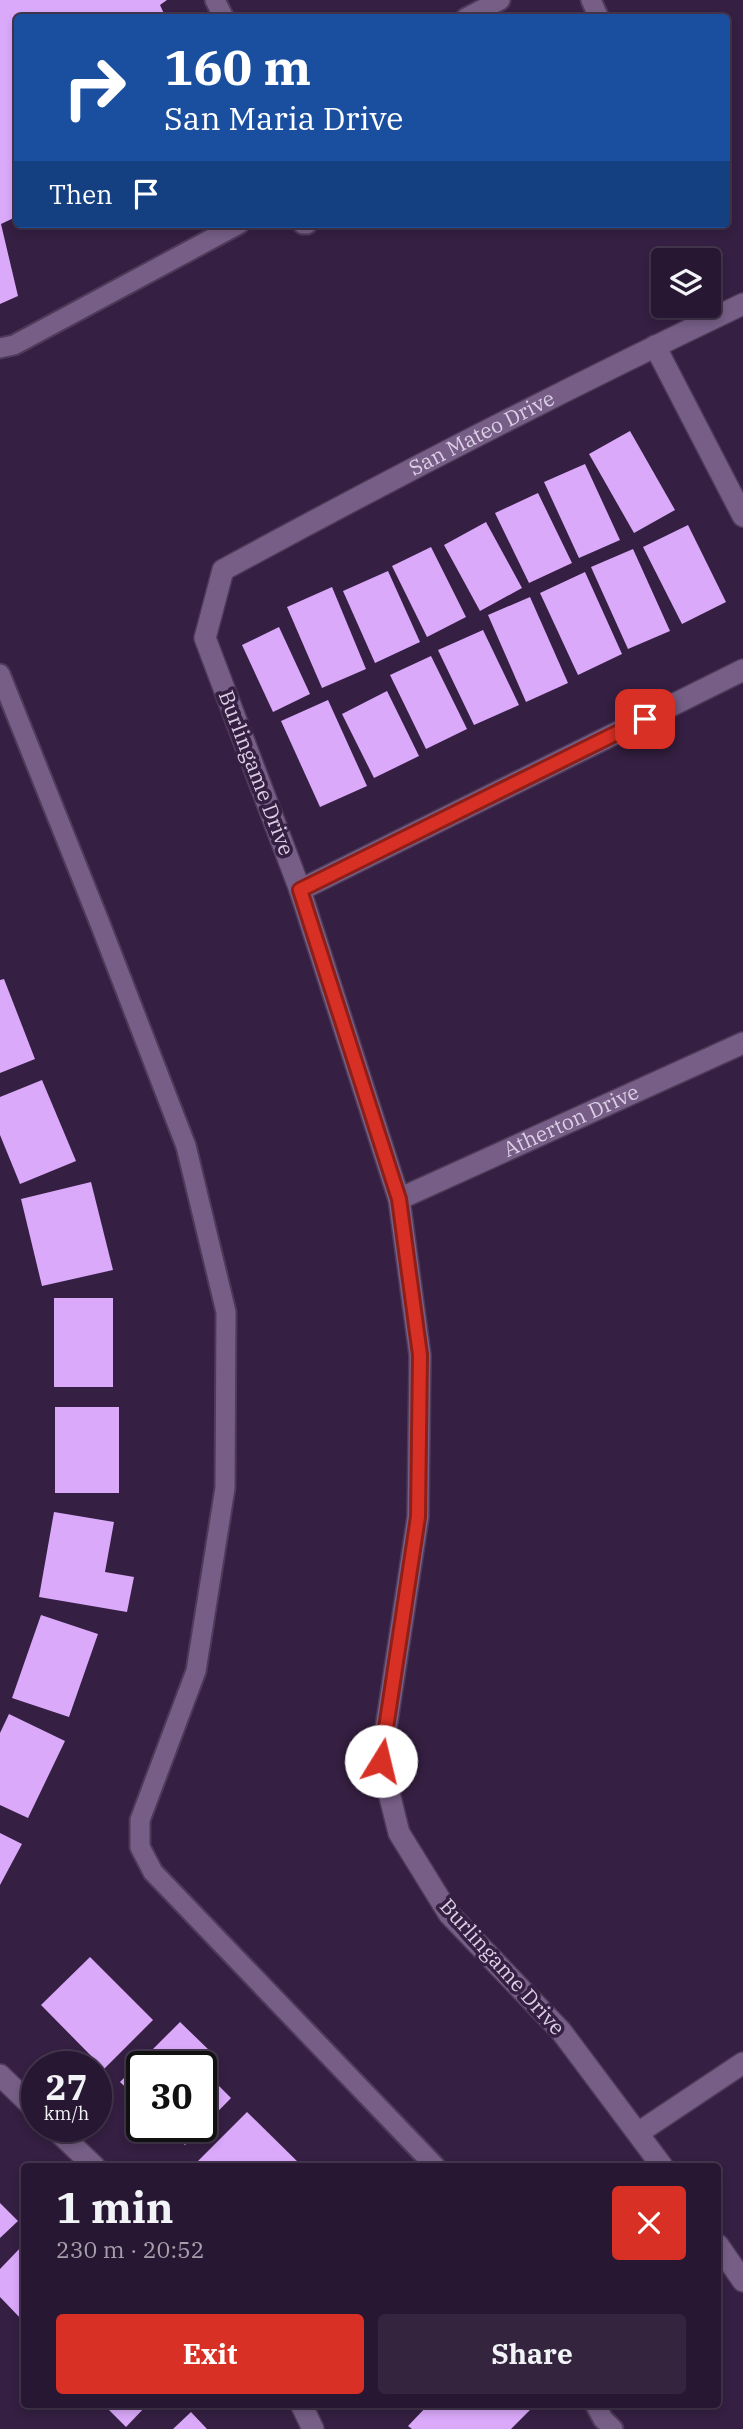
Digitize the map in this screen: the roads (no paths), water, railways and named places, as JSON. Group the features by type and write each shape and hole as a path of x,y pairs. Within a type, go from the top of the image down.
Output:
{"street":[{"name":"San Mateo Drive","path":"223,570 401,473 743,304"},
{"path":"655,346 743,516"},
{"name":"Burlingame Drive","path":"223,570 205,638 300,890 399,1199 420,1355 418,1517 381,1761 399,1833 449,1914 561,2031 660,2163"},
{"path":"300,890 743,670"},
{"name":"Atherton Drive","path":"399,1199 743,1043"},
{"path":"638,2133 743,2063"},
{"path":"0,2075 21,2095"},
{"path":"69,2142 91,2163"},
{"path":"721,2249 743,2281"},
{"path":"303,2408 313,2429"}],"lane":[{"path":"474,14 500,0"},
{"path":"0,348 15,345 232,228"},
{"path":"0,674 100,921 186,1146 226,1312 225,1488 213,1566 196,1671 140,1820 140,1847 153,1872 432,2163"},
{"path":"597,2408 613,2429"}]}
